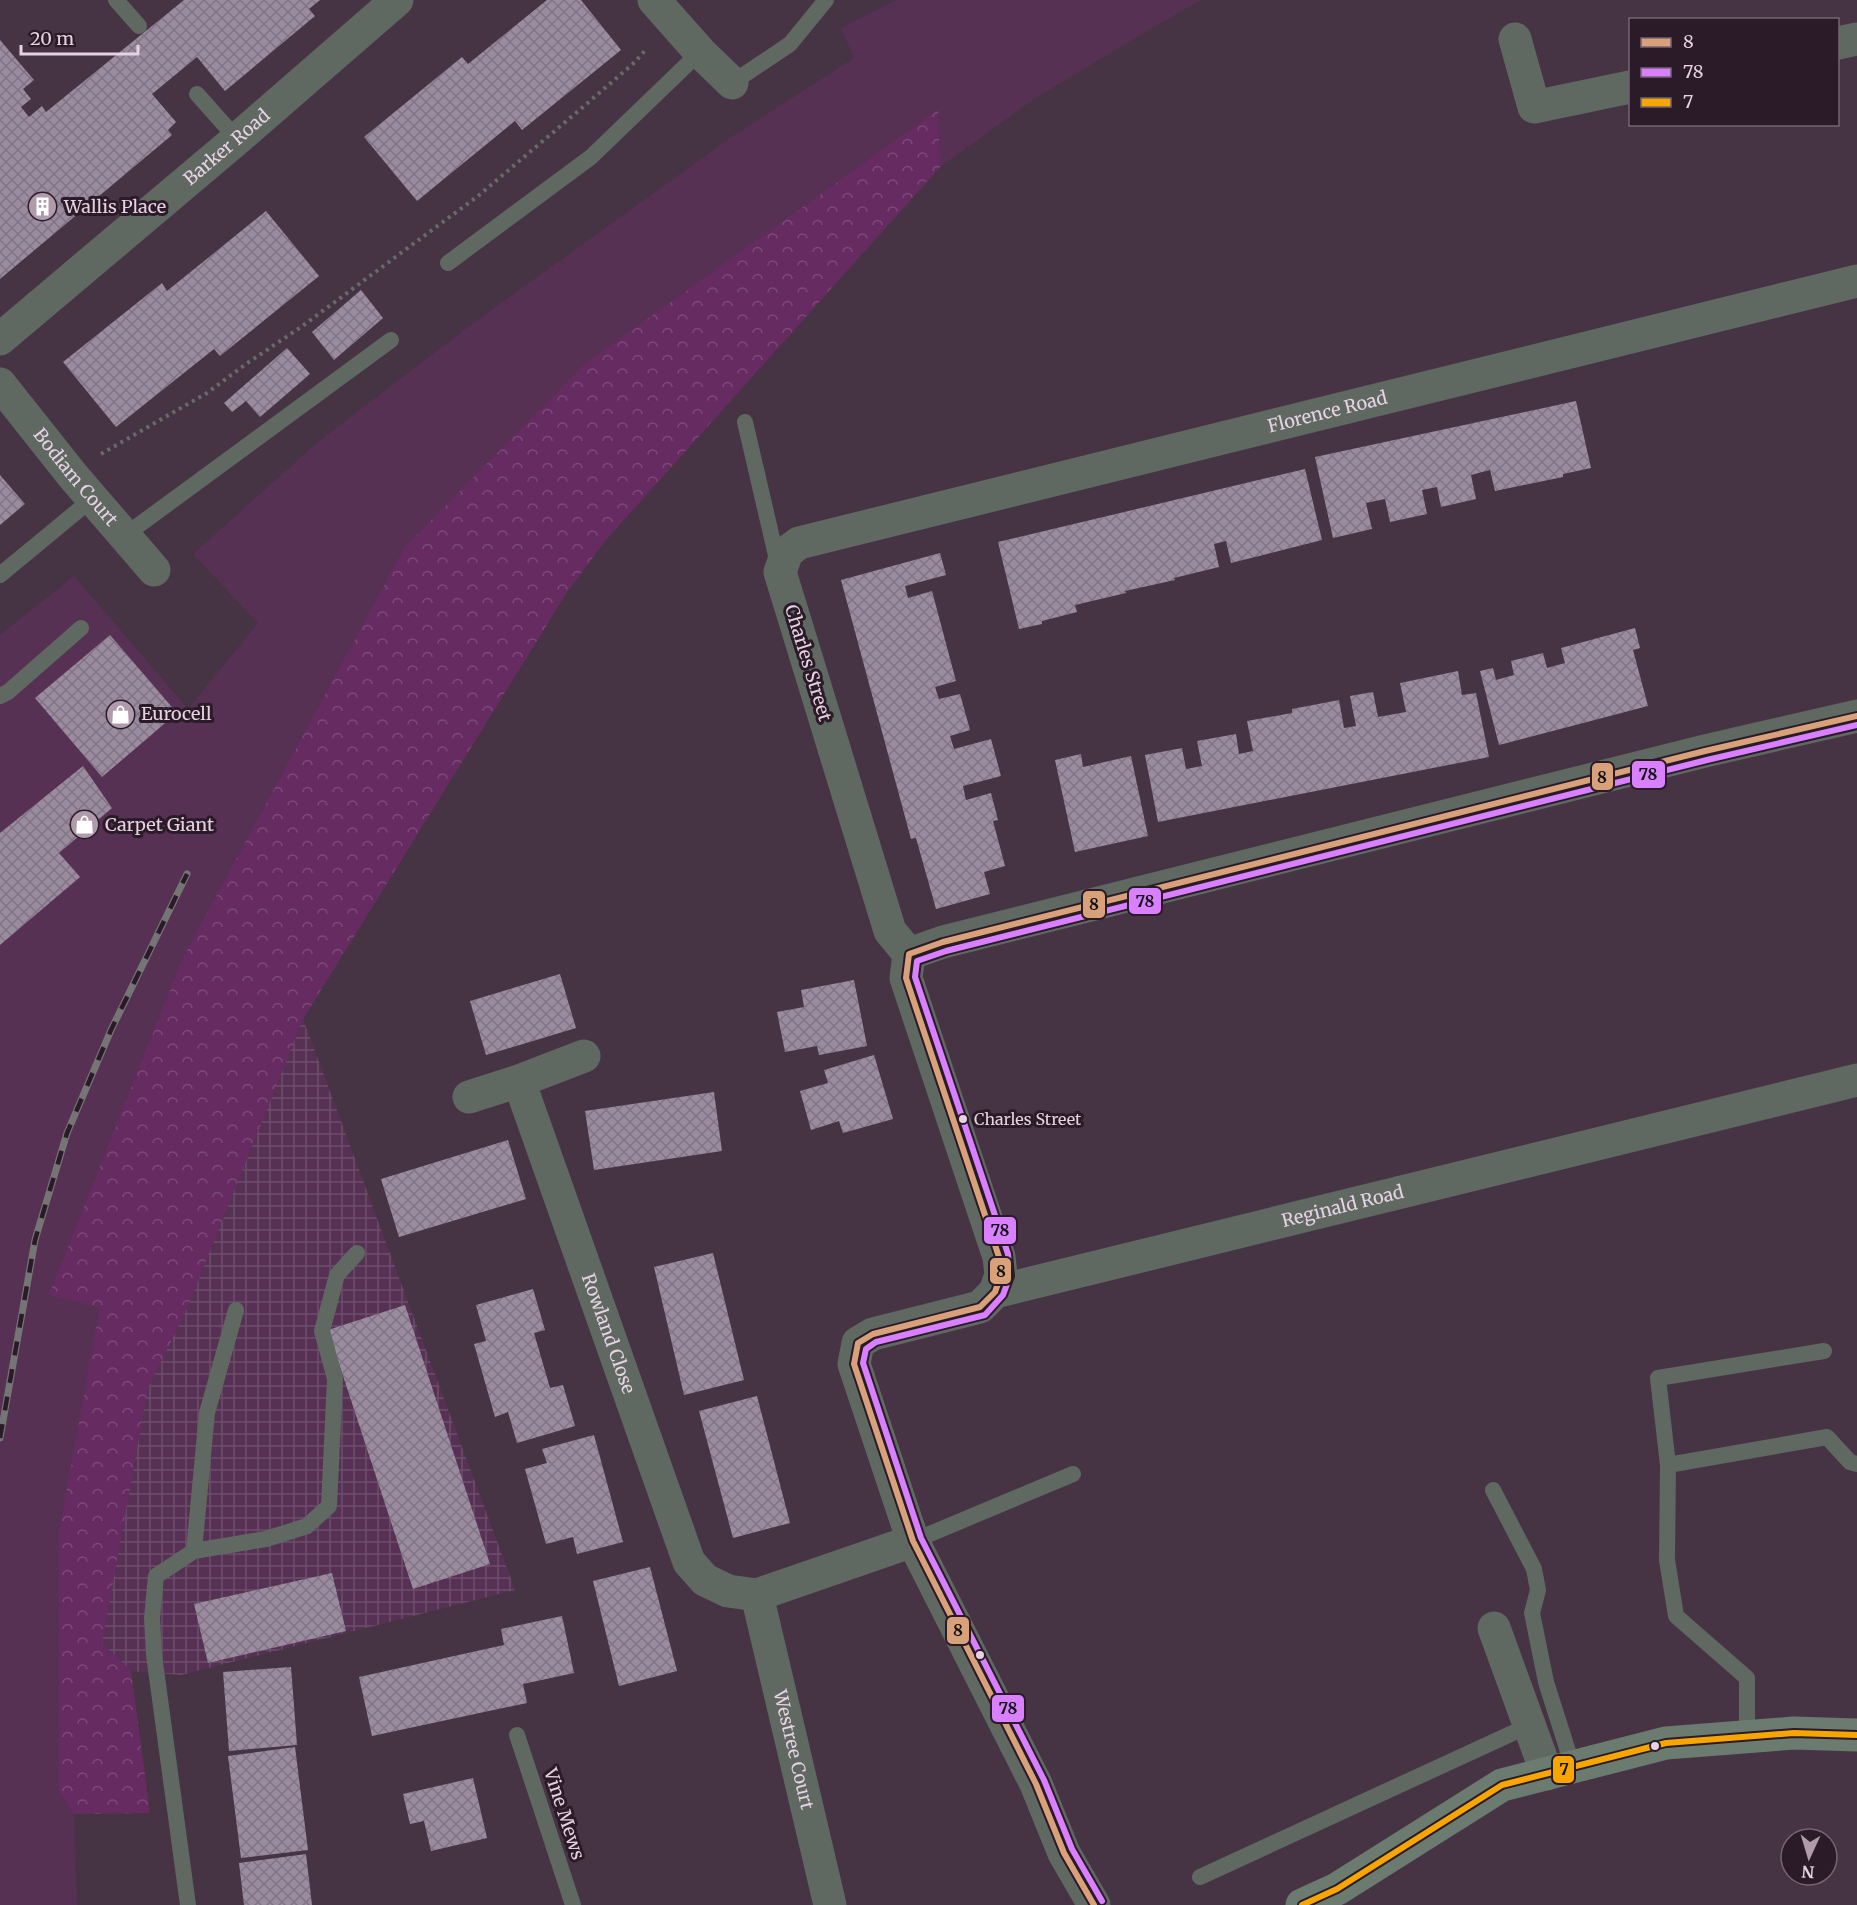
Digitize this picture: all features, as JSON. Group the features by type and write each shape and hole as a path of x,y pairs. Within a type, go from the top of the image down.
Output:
{"main road":[{"path":"1302,1905 1329,1897 1502,1785 1666,1743 1794,1733 1857,1735"}],"street":[{"name":"Barker Road","path":"0,339 237,139 397,0"},
{"path":"663,10 700,52 732,83"},
{"path":"1515,39 1534,107 1629,87"},
{"path":"1839,43 1857,39"},
{"name":"Florence Road","path":"780,572 787,552 799,543 1857,282"},
{"name":"Bodiam Court","path":"0,384 154,570"},
{"name":"Charles Street","path":"780,572 890,931 909,954"},
{"path":"995,1292 1001,1275 999,1257 906,978 909,954 955,939 1682,757 1857,716"},
{"path":"469,1097 584,1056"},
{"name":"Reginald Road","path":"914,1541 854,1364 858,1343 873,1334 980,1307 995,1292 1857,1080"},
{"name":"Rowland Close","path":"519,1081 689,1562 705,1580 728,1591 757,1595 914,1541"},
{"path":"914,1541 1036,1784 1064,1853 1094,1905"},
{"name":"Westree Court","path":"757,1595 830,1905"},
{"path":"1494,1628 1530,1725 1560,1770"},
{"path":"1064,1853 1066,1905"}],"lane":[{"path":"116,0 139,26"},
{"path":"732,83 790,44 826,0"},
{"path":"448,263 591,157 700,52"},
{"path":"197,94 237,139"},
{"path":"124,536 390,340"},
{"path":"745,422 780,572"},
{"path":"0,575 83,487"},
{"path":"0,696 8,692 81,628"},
{"path":"188,1905 154,1655 152,1618 156,1576 194,1551 266,1539 307,1527 329,1506 335,1379 322,1331 337,1275 357,1253"},
{"path":"194,1551 207,1413 236,1310"},
{"path":"1747,1737 1747,1678 1676,1616 1667,1560 1668,1465 1658,1378 1824,1351"},
{"path":"1668,1465 1827,1437 1850,1462 1857,1464"},
{"path":"914,1541 1072,1474"},
{"path":"1492,1490 1534,1569 1538,1590 1532,1613 1560,1770"},
{"path":"1200,1877 1530,1725"},
{"name":"Vine Mews","path":"518,1735 573,1905"}],"path":[{"path":"83,487 107,449 207,393 302,327 478,196 635,62 663,10"}],"shaded area":[{"path":"896,0 1201,0 1034,99 940,167 605,541 567,592 303,1019 186,1311 102,1643 131,1671 150,1813 74,1814 77,1905 0,1905 0,635 74,576 188,709 258,623 193,554 318,442 468,327 730,138 854,58 841,28"},
{"path":"303,1019 515,1590 181,1675 131,1671 102,1643 148,1388 186,1311"}],"green space":[{"path":"938,110 940,167 605,541 567,592 303,1019 186,1311 148,1388 102,1643 131,1671 150,1813 74,1814 59,1791 59,1534 100,1307 49,1295 183,958 405,547 585,364"}],"building":[{"name":"Wallis Place","path":"184,0 320,0 309,9 315,16 225,91 197,57 152,94 176,122 168,130 172,135 0,279 0,40 34,80 23,89 31,99 21,107 29,117 42,106 46,112"},
{"path":"547,0 581,0 621,50 522,130 515,121 417,201 364,137 462,57 468,64"},
{"path":"266,211 319,276 220,356 214,349 116,427 63,362 162,283 167,291"},
{"path":"361,290 383,318 334,360 312,332"},
{"path":"287,348 310,374 260,417 246,401 232,412 224,403"},
{"path":"1576,401 1591,468 1563,474 1563,477 1495,491 1490,470 1471,475 1476,499 1441,507 1437,487 1422,490 1427,514 1390,522 1385,499 1366,503 1372,529 1333,538 1315,457"},
{"path":"1305,469 1322,540 1231,563 1226,541 1214,544 1219,567 1075,605 1077,612 1019,629 998,542"},
{"path":"0,475 25,504 0,525"},
{"path":"940,553 946,575 905,586 908,598 932,591 956,681 935,687 939,699 960,694 970,730 950,736 954,749 991,739 1001,776 963,786 966,800 991,793 998,820 993,821 1005,866 984,872 990,894 936,909 916,838 911,839 841,580"},
{"path":"1635,628 1640,648 1633,650 1648,706 1499,745 1480,671 1493,668 1496,680 1514,675 1511,661 1543,653 1547,668 1565,663 1561,648"},
{"path":"110,635 177,713 102,777 35,698"},
{"path":"1458,671 1462,695 1476,693 1489,757 1158,822 1145,755 1182,748 1186,769 1202,766 1197,741 1236,734 1239,754 1253,751 1247,721 1292,713 1292,709 1339,700 1344,728 1356,726 1350,696 1373,692 1378,717 1406,712 1400,683"},
{"path":"1081,754 1083,767 1131,756 1148,836 1075,852 1055,760"},
{"path":"83,766 112,808 59,853 80,877 0,945 0,833"},
{"path":"560,974 576,1028 486,1055 470,1001"},
{"path":"854,980 867,1046 819,1055 817,1046 785,1052 777,1012 804,1007 801,990"},
{"path":"874,1055 893,1119 843,1133 839,1121 811,1130 800,1091 828,1083 824,1070"},
{"path":"714,1092 722,1151 594,1170 585,1111"},
{"path":"508,1140 526,1199 399,1237 381,1179"},
{"path":"713,1253 744,1380 684,1395 654,1267"},
{"path":"533,1289 545,1330 534,1333 550,1388 563,1385 575,1426 517,1443 508,1412 495,1417 474,1344 486,1341 476,1305"},
{"path":"405,1305 490,1564 413,1589 328,1330"},
{"path":"757,1396 790,1523 733,1538 699,1411"},
{"path":"594,1435 623,1542 577,1554 573,1537 546,1544 525,1469 547,1463 542,1449"},
{"path":"650,1567 677,1671 619,1686 593,1581"},
{"path":"332,1573 346,1631 208,1663 194,1604"},
{"path":"562,1616 574,1673 523,1684 527,1703 372,1736 359,1677 504,1645 501,1629"},
{"path":"291,1667 297,1745 229,1751 223,1672"},
{"path":"295,1747 308,1850 241,1858 228,1756"},
{"path":"473,1778 487,1838 431,1851 424,1821 410,1824 403,1794"},
{"path":"306,1854 312,1905 244,1905 239,1863"}],"railway":[{"path":"0,1438 35,1240 67,1133 111,1030 187,874"}],"transit line":[{"name":"8","path":"1094,1905 1064,1853 1036,1784 913,1541 854,1364 858,1343 873,1334 980,1307 995,1292 1001,1275 999,1257 906,978 909,954 943,942 1705,751 1857,716"},
{"name":"78","path":"1102,1901 1072,1849 1044,1780 921,1538 863,1363 866,1349 876,1342 985,1315 1003,1295 1010,1276 1008,1254 915,977 917,961 946,951 1707,760 1857,725"},
{"name":"7","path":"1302,1905 1337,1889 1502,1785 1666,1743 1794,1733 1857,1735"}],"place":[{"name":"Wallis Place","path":"43,207"},
{"name":"Eurocell","path":"120,714"},
{"name":"Carpet Giant","path":"84,825"},
{"name":"Charles Street","path":"963,1119"}]}
